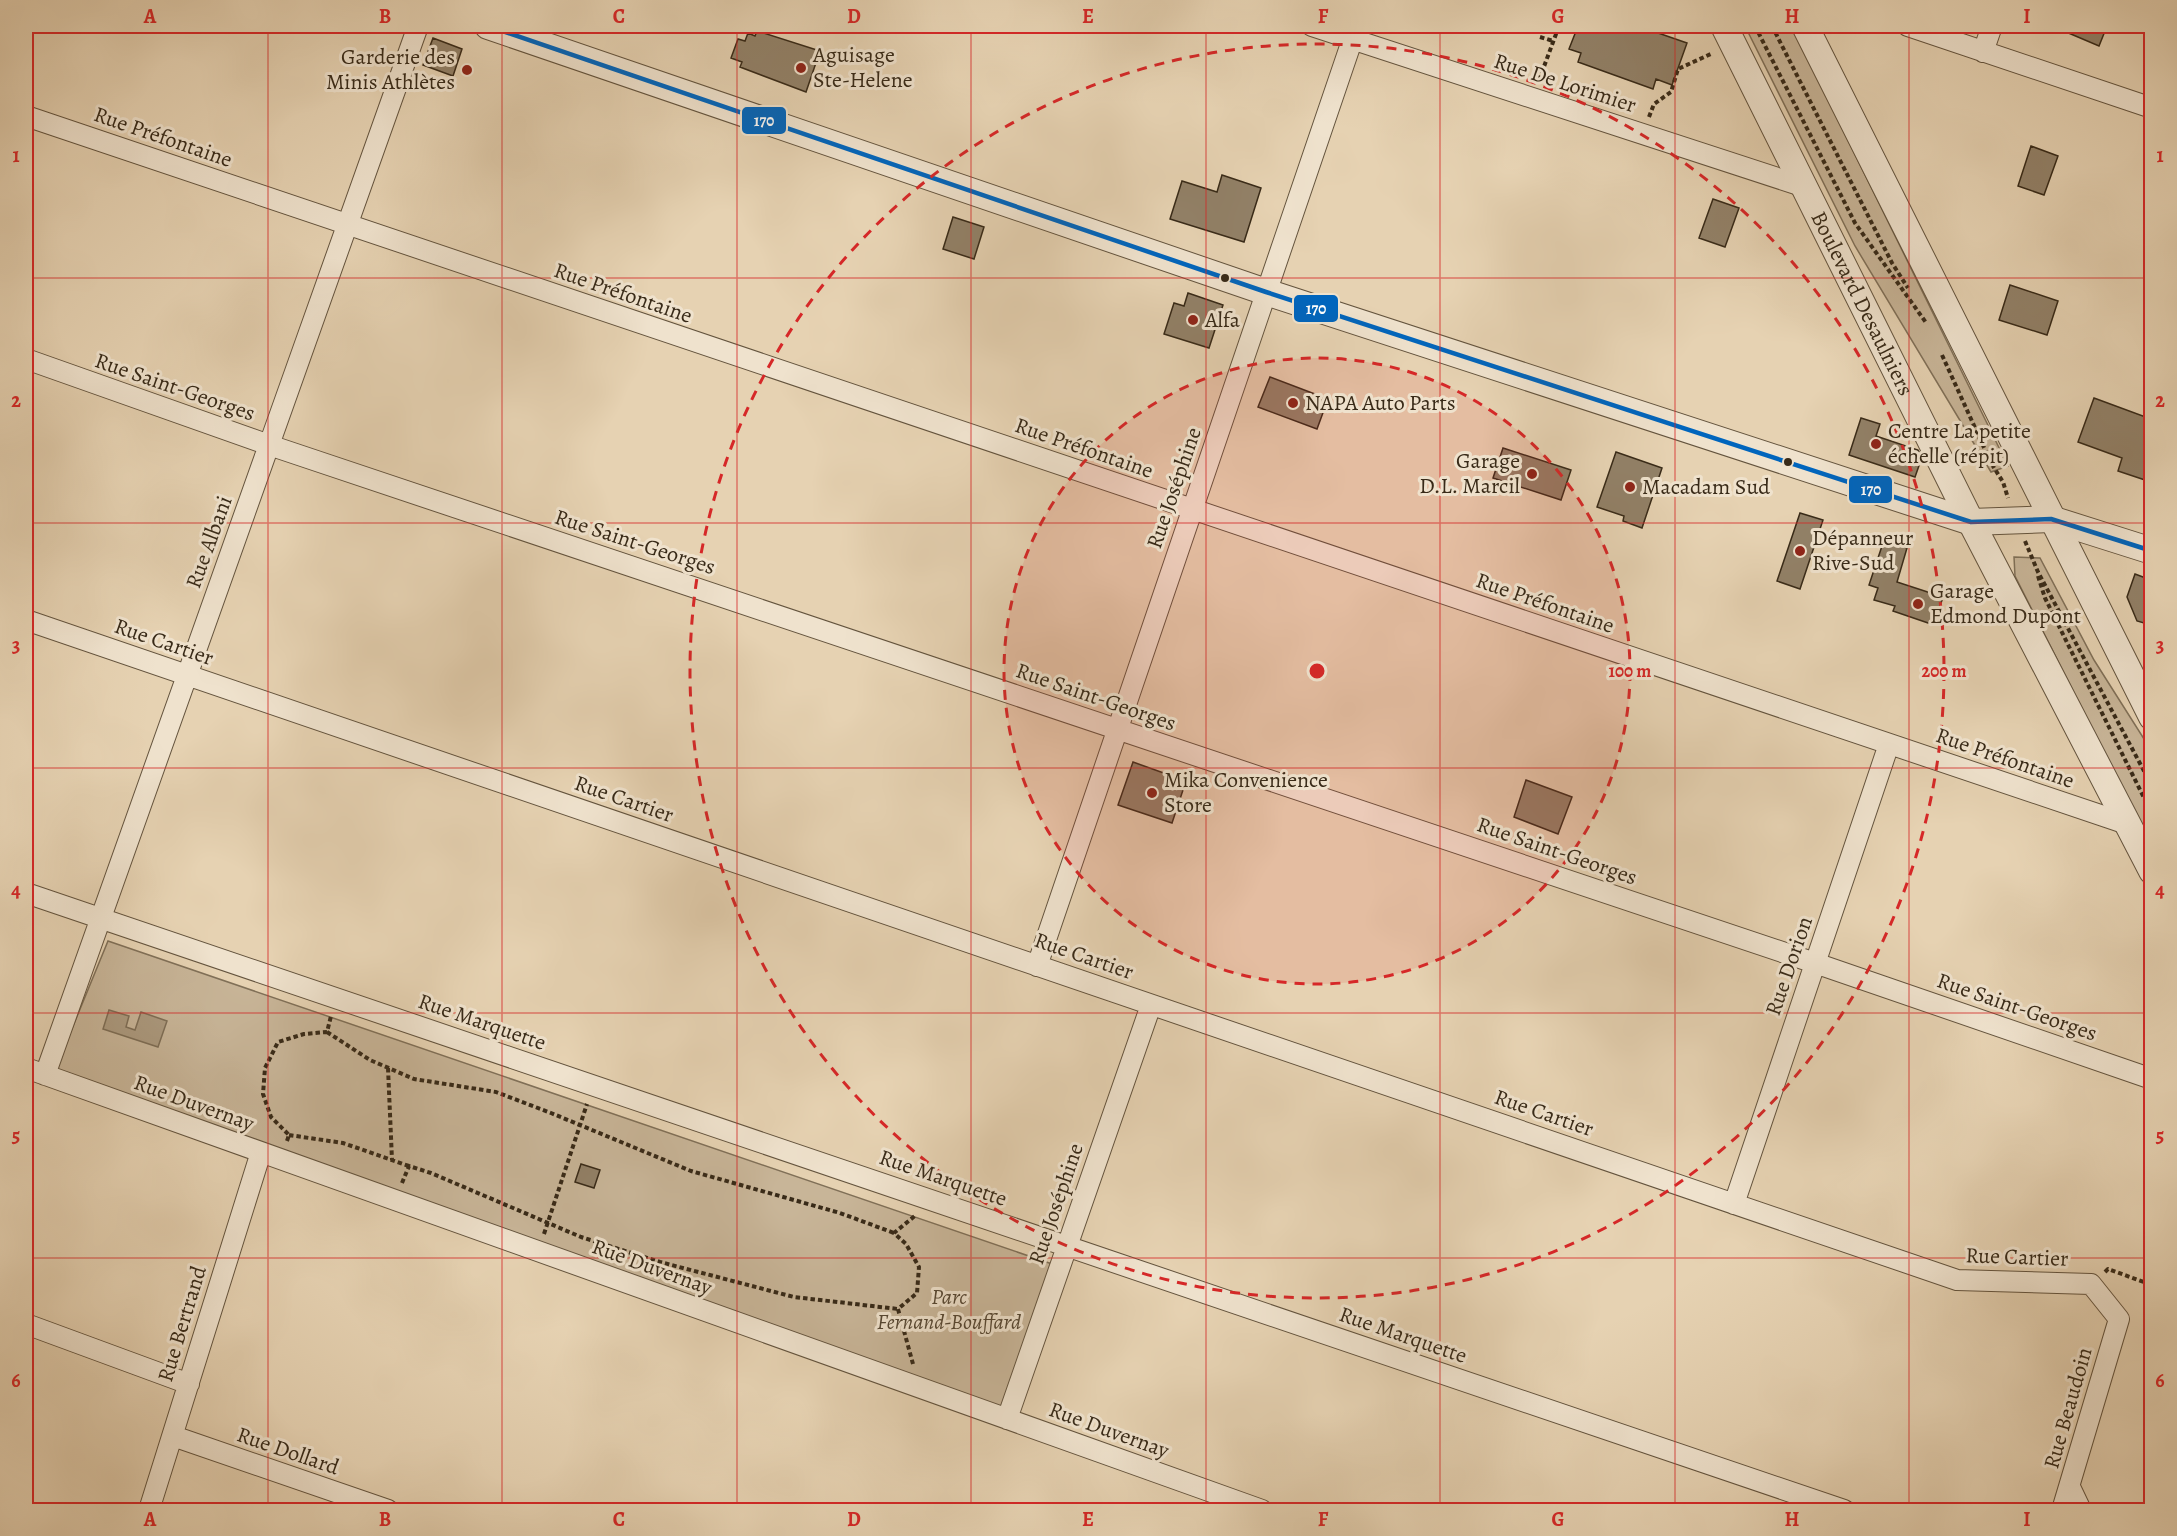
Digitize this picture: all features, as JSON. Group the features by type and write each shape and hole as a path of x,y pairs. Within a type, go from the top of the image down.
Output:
{"street":[{"name":"Rue Albani","path":"45,1075 418,26"},
{"path":"488,26 1266,292 1971,522 2051,519 2151,551"},
{"name":"Rue De Lorimier","path":"1312,26 1354,32 1533,98 1802,186"},
{"path":"1805,26 2151,717"},
{"path":"1908,26 2151,108"},
{"path":"1983,52 1992,26"},
{"name":"Rue Joséphine","path":"1037,966 1354,32"},
{"name":"Boulevard Desaulniers","path":"1728,35 1971,522 2151,871"},
{"name":"Rue Préfontaine","path":"26,116 2127,824"},
{"name":"Rue Saint-Georges","path":"26,359 269,445 1815,963 2151,1079"},
{"name":"Rue Cartier","path":"26,620 1957,1280 2091,1284 2119,1319"},
{"name":"Rue Dorion","path":"1734,1204 1889,744"},
{"name":"Rue Marquette","path":"26,893 1844,1510"},
{"name":"Rue Joséphine","path":"1007,1419 1151,1005"},
{"name":"Rue Duvernay","path":"26,1068 1262,1510"},
{"name":"Rue Bertrand","path":"149,1510 261,1152"},
{"name":"Rue Beaudoin","path":"2062,1510 2119,1319"},
{"path":"26,1324 189,1384"},
{"name":"Rue Dollard","path":"173,1436 388,1510"},
{"path":"2070,1487 2081,1510"}],"path":[{"path":"1533,98 1559,26"},
{"path":"1755,26 1855,223 1930,329"},
{"path":"1772,26 1892,263 1936,329"},
{"path":"1642,134 1654,104 1671,92 1678,69 1728,35"},
{"path":"1540,37 1553,41"},
{"path":"1940,350 2003,482"},
{"path":"1994,454 1998,474"},
{"path":"2151,786 2031,555 2045,598 2151,814"},
{"path":"327,1032 335,998"},
{"path":"327,1032 370,1060 414,1079 496,1092 692,1171 840,1214 894,1233 906,1244 919,1267 917,1293 898,1309 794,1296 660,1262 581,1236 409,1166 343,1143 288,1135 271,1117 263,1094 265,1068 278,1042 304,1034 327,1032"},
{"path":"388,1067 392,1160"},
{"path":"538,1252 593,1085"},
{"path":"283,1160 288,1135"},
{"path":"395,1200 409,1166"},
{"path":"894,1233 934,1200"},
{"path":"2091,1284 2108,1269 2151,1286"},
{"path":"898,1309 920,1388"}],"green space":[{"path":"1745,26 1792,26 2008,466 1991,472 1855,246"},
{"path":"2014,557 2040,558 2094,660 2151,750 2151,845 2015,576"},
{"name":"Parc Fernand-Bouffard","path":"108,941 1058,1266 1003,1410 55,1070"}],"shaded area":[{"path":"109,1010 129,1016 126,1027 135,1030 141,1012 167,1021 158,1047 103,1029"}],"building":[{"path":"1578,26 1638,26 1687,43 1672,85 1656,79 1653,89 1578,62 1581,53 1569,49"},
{"path":"2052,26 2107,26 2099,46"},
{"path":"757,31 820,51 806,92 740,67 742,62 731,58 738,39 745,41 748,33 755,36"},
{"path":"433,38 462,49 453,76 423,65"},
{"path":"2031,146 2058,156 2044,195 2018,186"},
{"path":"1222,175 1261,188 1244,242 1170,219 1182,181 1217,192"},
{"path":"1713,199 1739,208 1725,247 1699,238"},
{"path":"953,217 984,227 974,259 943,249"},
{"path":"2010,285 2058,301 2047,335 1999,320"},
{"name":"Alfa","path":"1188,293 1223,305 1209,348 1164,334 1174,303 1184,306"},
{"name":"NAPA Auto Parts","path":"1270,377 1328,399 1317,429 1258,407"},
{"path":"2094,398 2151,419 2151,461 2145,480 2118,471 2122,458 2078,442"},
{"name":"Centre La petite échelle (répit)","path":"1861,418 1880,424 1876,436 1918,450 1922,457 1915,477 1849,455"},
{"name":"Garage D.L. Marcil","path":"1503,448 1571,470 1561,500 1493,478"},
{"name":"Macadam Sud","path":"1616,452 1662,468 1642,528 1623,521 1624,516 1597,507"},
{"name":"Dépanneur Rive-Sud","path":"1800,513 1823,520 1800,589 1777,581"},
{"path":"1884,540 1907,548 1897,582 1943,597 1934,625 1893,611 1895,606 1874,600 1878,588 1869,585"},
{"path":"2135,574 2151,580 2151,625 2137,621 2127,597"},
{"name":"Mika Convenience Store","path":"1133,762 1186,781 1172,823 1118,805"},
{"path":"1526,780 1572,797 1558,834 1514,817"},
{"path":"581,1164 600,1170 594,1188 575,1182"}],"transit line":[{"name":"170","path":"488,26 1266,292 1971,522 2051,519 2152,551"}],"place":[{"name":"Aguisage Ste-Helene","path":"801,68"},
{"name":"Garderie des Minis Athlètes","path":"467,70"},
{"name":"Alfa","path":"1193,320"},
{"name":"NAPA Auto Parts","path":"1293,403"},
{"name":"Centre La petite échelle (répit)","path":"1876,444"},
{"name":"Garage D.L. Marcil","path":"1532,474"},
{"name":"Macadam Sud","path":"1630,487"},
{"name":"Dépanneur Rive-Sud","path":"1800,551"},
{"name":"Garage Edmond Dupont","path":"1918,604"},
{"name":"Mika Convenience Store","path":"1152,793"}]}
